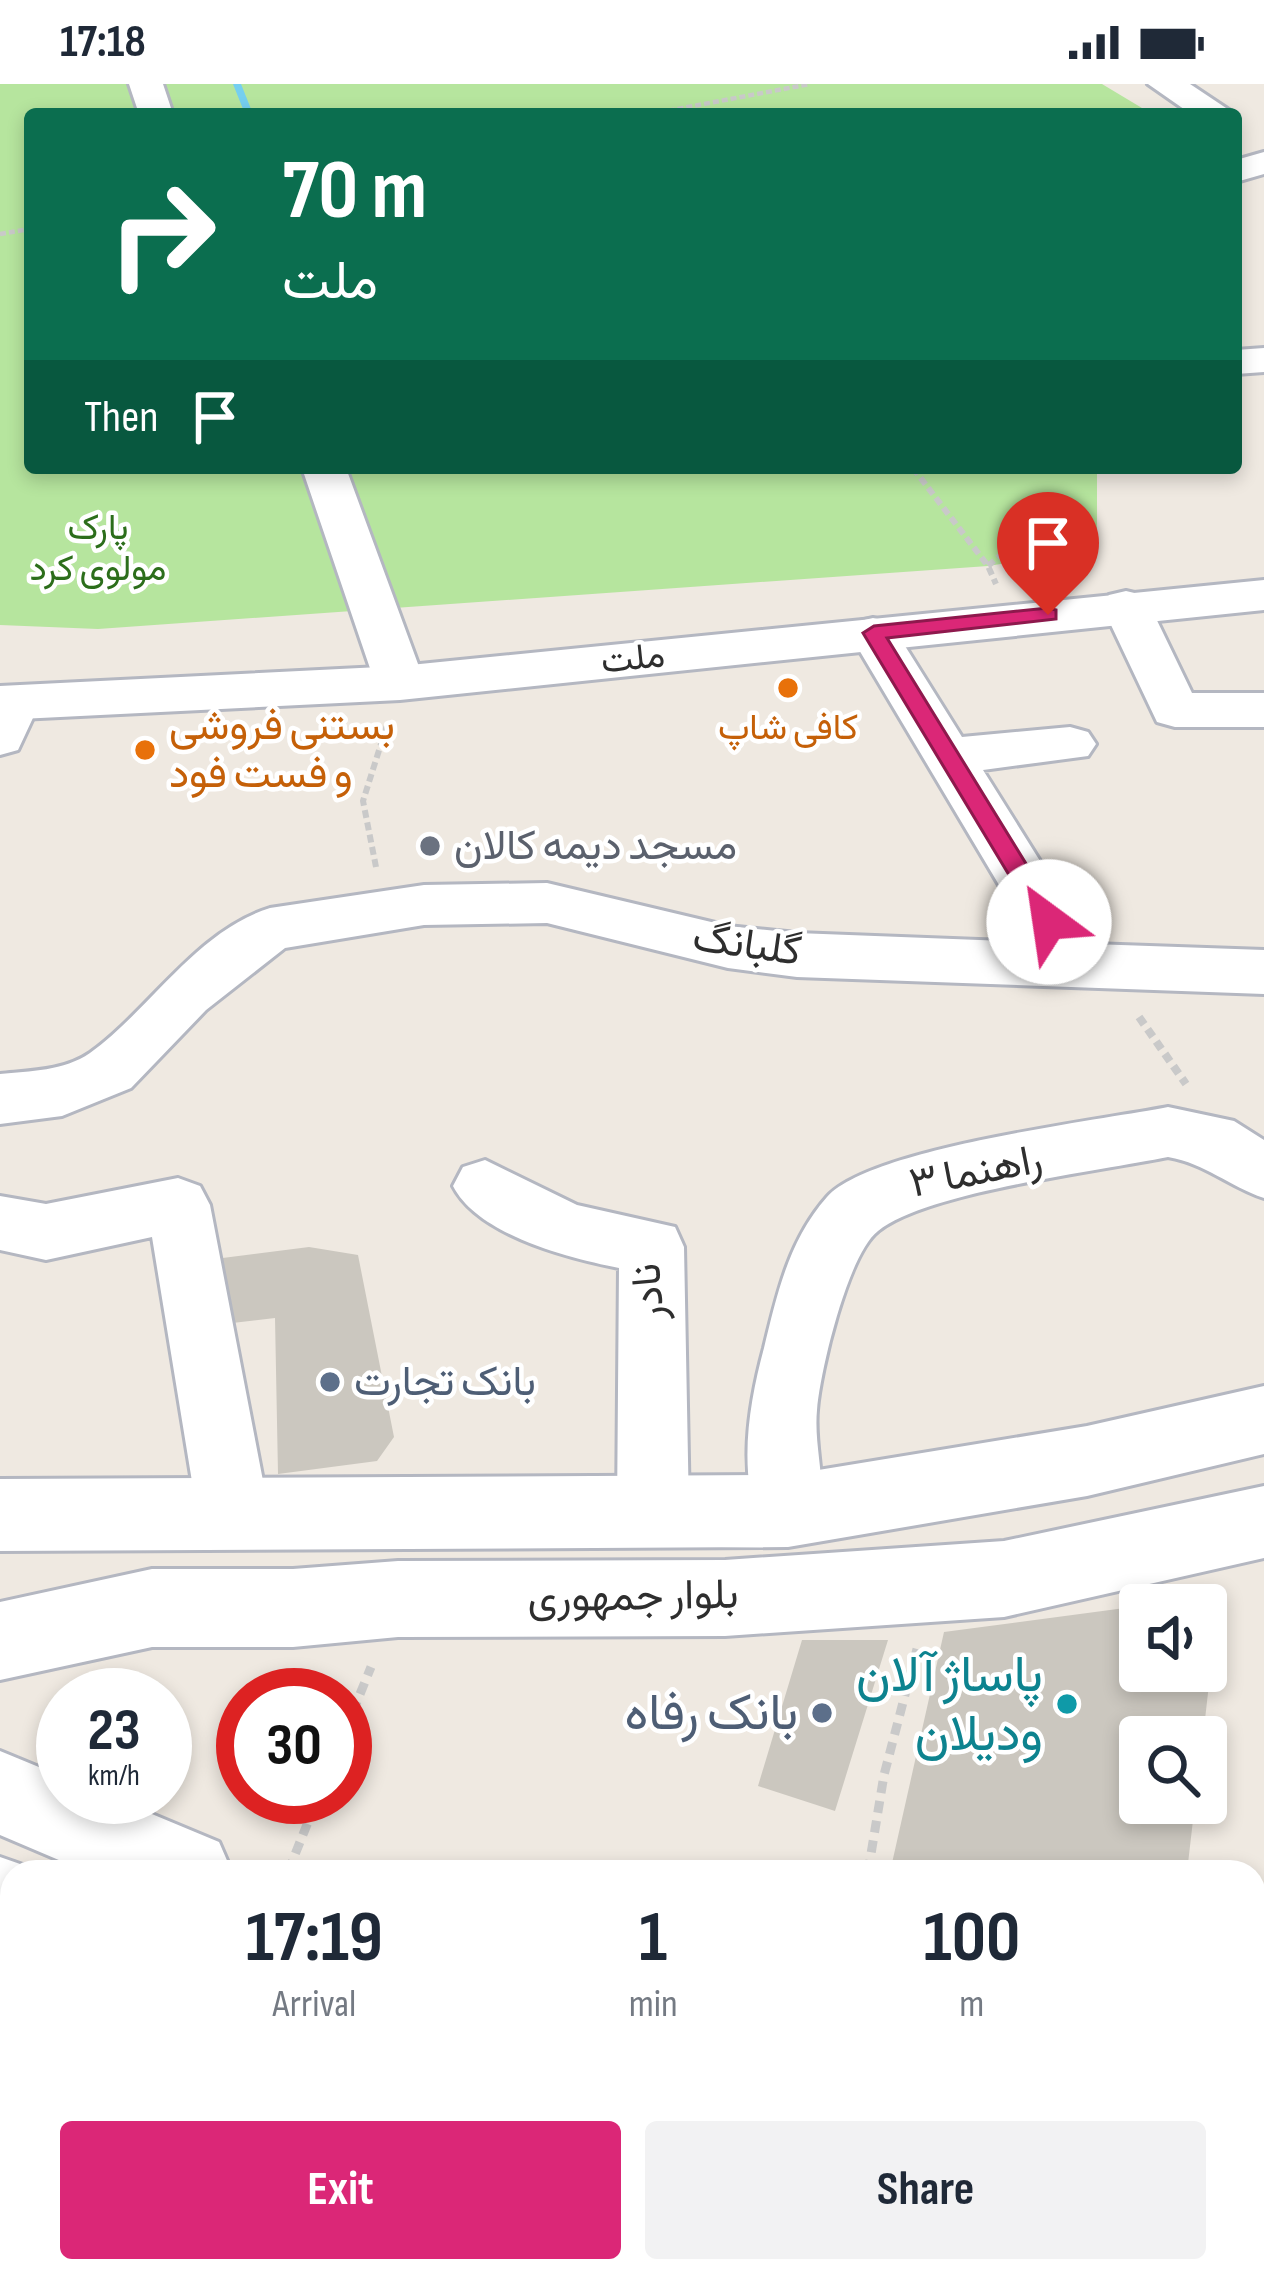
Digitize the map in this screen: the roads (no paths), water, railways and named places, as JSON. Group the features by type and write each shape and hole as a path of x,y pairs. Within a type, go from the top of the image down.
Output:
{"main road":[{"path":"1166,84 1207,108"},
{"name":"ملت","path":"4,715 400,683 1264,595"},
{"name":"بلوار جمهوری","path":"0,1515 788,1511 1087,1461 1264,1420"},
{"name":"بلوار جمهوری","path":"0,1641 152,1608 293,1608 398,1599 725,1598 1004,1579 1264,1522"},
{"path":"2,1793 161,1860"}],"street":[{"path":"326,474 400,683"},
{"path":"1126,607 1175,710 1264,710"},
{"path":"874,633 1074,962"},
{"path":"949,756 1070,744"},
{"name":"گلبانگ","path":"0,1099 62,1092 110,1071 186,994 270,929 398,908 547,903 728,947 797,955 1264,972"},
{"name":"راهنما ۳","path":"788,1511 782,1410 817,1268 850,1214 898,1185 1168,1132 1238,1156"},
{"name":"نادر","path":"485,1186 566,1230 652,1247 653,1512"},
{"path":"0,1223 46,1232 178,1205 233,1512"}],"waterway":[{"path":"237,84 247,108"}],"place":[{"name":"کافی شاپ","path":"788,688"},
{"name":"بستنی فروشی و فست فود","path":"145,750"},
{"name":"مسجد دیمه کالان","path":"430,846"},
{"name":"بانک تجارت","path":"330,1382"},
{"name":"پاساژ آلان ودیلان","path":"1067,1704"},
{"name":"بانک رفاه","path":"822,1713"}],"park label":[{"name":"پارک مولوی کرد","path":"98,548"}]}
